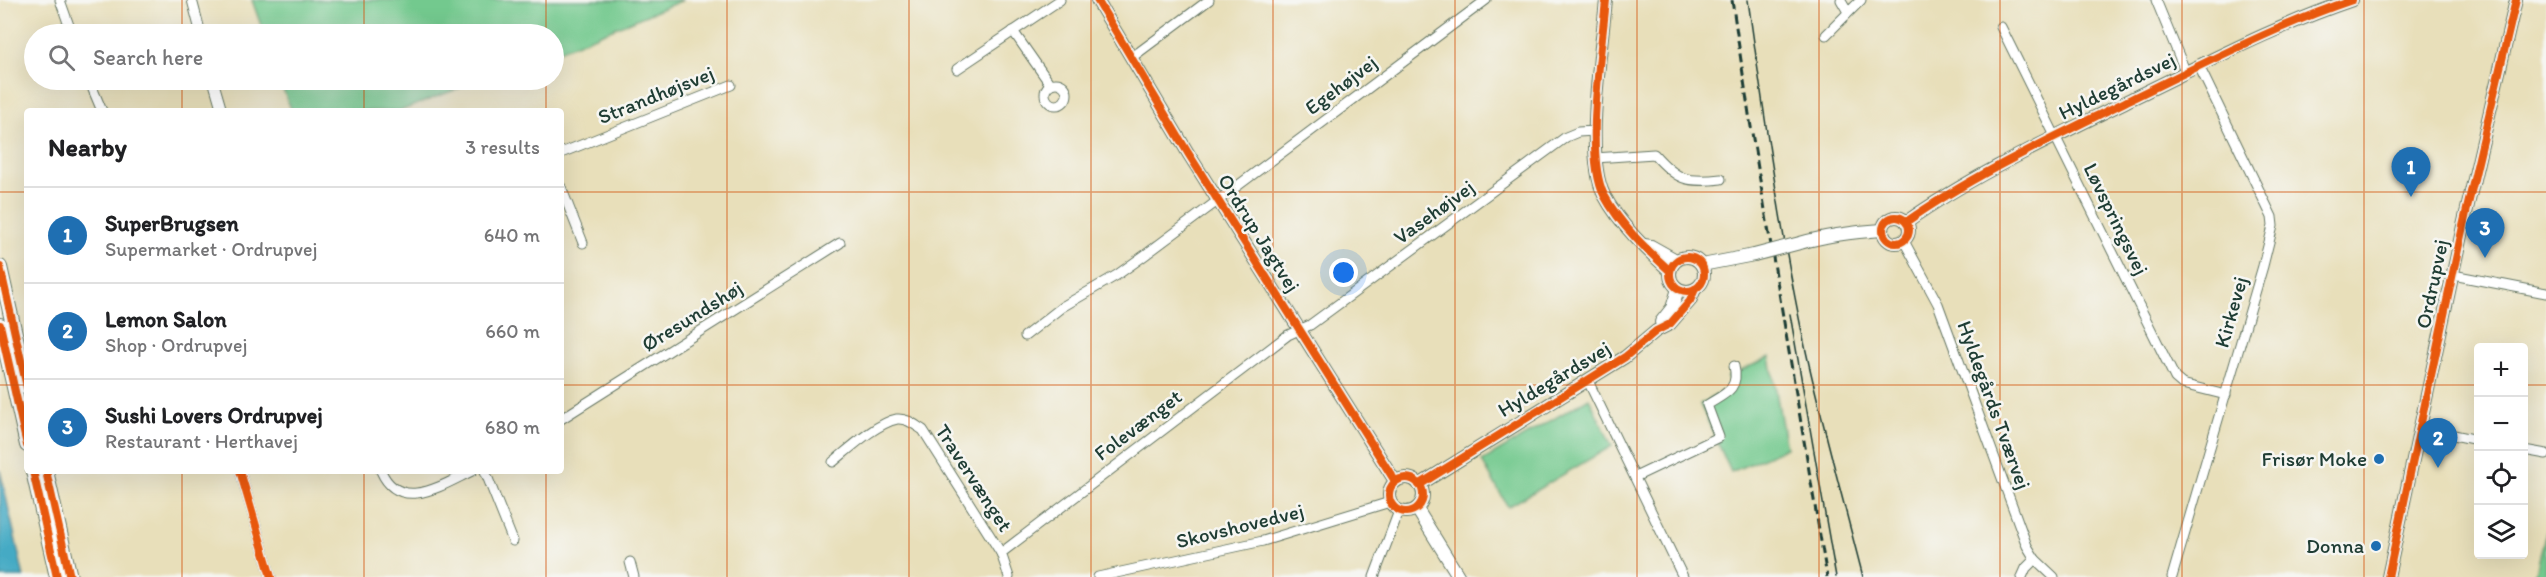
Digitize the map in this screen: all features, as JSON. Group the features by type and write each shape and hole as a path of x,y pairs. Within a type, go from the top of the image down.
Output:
{"main road":[{"path":"0,267 24,374"},
{"path":"0,325 24,432"},
{"path":"34,474 57,577"},
{"path":"47,474 70,577"}],"street":[{"path":"60,0 68,24"},
{"path":"192,0 198,24"},
{"path":"957,69 1060,0"},
{"name":"Ordrup Jagtvej","path":"1097,0 1299,330 1395,481"},
{"path":"1131,58 1209,0"},
{"name":"Egehøjvej","path":"1218,199 1486,0"},
{"path":"1606,0 1594,131 1597,175 1603,193 1614,211 1648,252 1670,271"},
{"path":"1840,0 1848,12"},
{"path":"1826,35 1861,0"},
{"path":"2156,0 2186,73"},
{"name":"Hyldegårdsvej","path":"1906,222 1941,199 2055,136 2278,27 2352,0"},
{"name":"Ordrupvej","path":"2388,577 2453,275 2516,0"},
{"name":"Løvspringsvej","path":"2001,27 2175,378 2182,384 2226,395"},
{"path":"1013,31 1050,84"},
{"name":"Kirkevej","path":"2172,577 2263,266 2272,219 2199,66"},
{"name":"Strandhøjsvej","path":"564,152 731,85"},
{"path":"93,90 101,108"},
{"path":"216,90 221,108"},
{"name":"Vasehøjvej","path":"1299,330 1310,325 1566,137 1578,132 1594,131"},
{"path":"1595,158 1654,154 1671,172 1696,182 1721,179"},
{"path":"564,195 583,243"},
{"name":"Ordrup Jagtvej","path":"1025,336 1062,307 1135,261 1218,199"},
{"path":"1898,217 1906,222 1909,234 1900,243 1890,243 1886,240 1882,230 1889,219 1898,217"},
{"path":"1676,260 1670,271 1671,281 1678,289 1687,291 1695,289 1703,271 1737,260 1832,234 1857,230 1882,230"},
{"name":"Hyldegårds Tværvej","path":"1904,241 1938,304 2027,546 2035,559 2054,577"},
{"name":"Øresundshøj","path":"564,417 840,243"},
{"path":"1644,245 1651,246 1676,260 1691,257 1703,271"},
{"path":"2453,275 2546,293"},
{"name":"Hyldegårdsvej","path":"1656,331 1672,308 1678,289"},
{"name":"Hyldegårdsvej","path":"1419,485 1624,357 1656,331 1670,324 1690,301 1695,289"},
{"name":"Folevænget","path":"1001,553 1253,360 1288,335 1299,330"},
{"path":"1635,477 1719,437 1707,405 1731,389 1737,377 1734,366"},
{"path":"1588,381 1683,577"},
{"name":"Travervænget","path":"833,462 881,426 898,419 911,422 923,430 1001,553 1009,577"},
{"path":"2420,428 2474,439"},
{"path":"2528,451 2546,454"},
{"path":"241,474 271,577"},
{"path":"383,474 394,488 408,493 424,494 466,474"},
{"path":"486,474 513,541"},
{"path":"1408,478 1419,485 1423,497 1417,509 1407,513 1399,512 1390,502 1389,491 1395,481 1408,478"},
{"name":"Skovshovedvej","path":"1098,577 1263,541 1390,502"},
{"path":"1417,509 1459,577"},
{"path":"1374,577 1399,512"},
{"path":"2022,577 2026,568 2035,559"},
{"path":"630,562 634,577"}],"green space":[{"path":"252,0 683,0 564,49 564,24 260,24"},
{"path":"283,90 454,90 408,108 291,108"},
{"path":"1770,357 1786,448 1731,472 1700,404 1732,387 1727,377"},
{"path":"1589,398 1612,446 1508,507 1482,461"},
{"path":"2546,531 2546,577 2535,577"}],"water":[{"path":"0,470 24,577 0,577"}],"tram line":[{"path":"1748,0 1795,300 1863,577"},
{"path":"1790,314 1836,577"}],"railway":[{"path":"1732,0 1750,121 1827,577"}],"cycle path":[{"path":"1097,0 1188,153 1395,481"},
{"path":"1606,0 1596,100 1595,154 1598,177 1610,206 1643,245 1670,271"},
{"path":"1906,222 1959,188 2074,127 2267,34 2352,0"},
{"path":"2388,577 2463,226 2516,0"},
{"path":"1896,217 1905,221 1909,230 1905,239 1896,243 1887,239 1883,230 1887,221 1896,217"},
{"path":"1687,257 1699,262 1704,274 1699,286 1687,291 1675,286 1670,274 1675,262 1687,257"},
{"path":"0,267 24,374"},
{"path":"1419,485 1625,357 1656,331 1670,324 1690,301 1695,289"},
{"path":"0,325 24,432"},
{"path":"34,474 57,577"},
{"path":"47,474 70,577"},
{"path":"241,474 271,577"},
{"path":"1406,478 1418,483 1423,495 1418,507 1406,512 1394,507 1389,495 1394,483 1406,478"}],"place":[{"name":"SuperBrugsen","path":"2411,197"},
{"name":"Sushi Lovers Ordrupvej","path":"2485,258"},
{"name":"Frisør Moke","path":"2379,459"},
{"name":"Lemon Salon","path":"2438,468"},
{"name":"Donna","path":"2376,546"}]}
